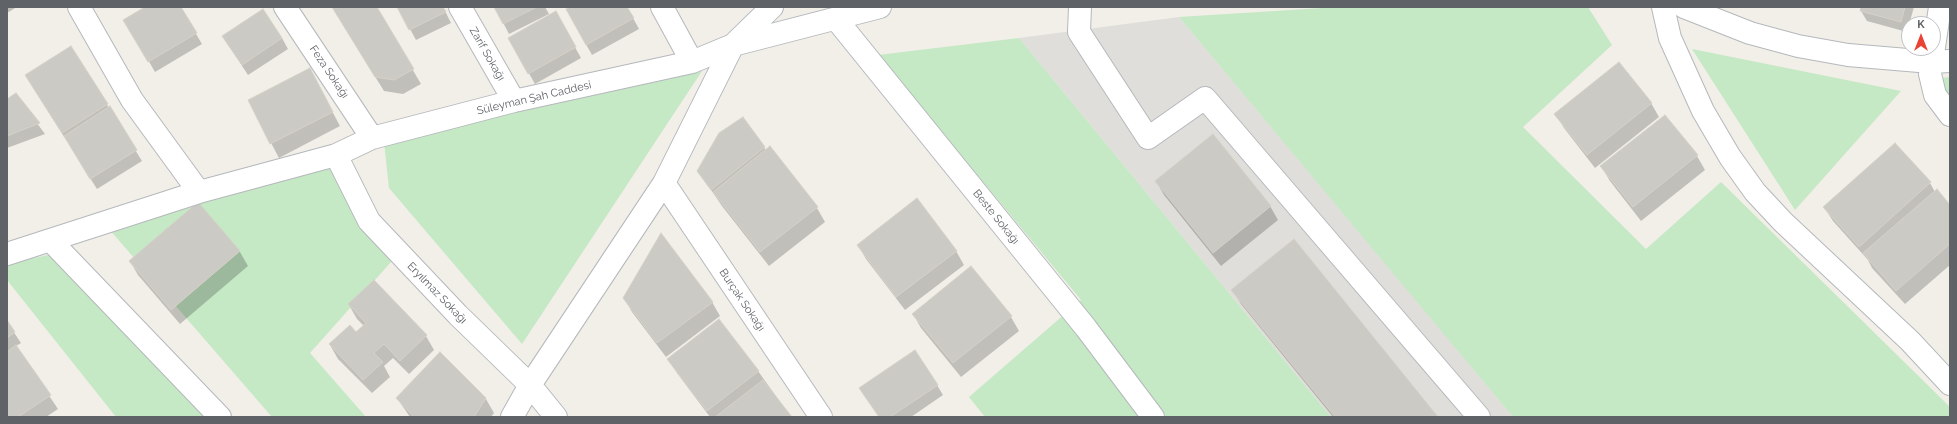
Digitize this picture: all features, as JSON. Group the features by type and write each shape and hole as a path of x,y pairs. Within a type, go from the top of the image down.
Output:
{"street":[{"path":"80,7 132,100 199,192"},
{"name":"Feza Sokağı","path":"285,7 372,138"},
{"name":"Zarif Sokağı","path":"460,7 514,101"},
{"path":"662,7 692,62"},
{"path":"512,417 530,384 664,183 733,45 772,7"},
{"path":"733,45 880,7"},
{"path":"1080,7 1079,32 1148,138 1205,98 1479,417"},
{"path":"1663,7 1670,38 1703,110 1730,157 1756,192 1783,222 1910,341 1950,384"},
{"path":"1684,7 1750,33 1798,46 1848,55 1940,61"},
{"path":"1940,7 1940,61 1930,74 1932,86 1936,95 1950,115"},
{"name":"Beste Sokağı","path":"836,19 1100,346 1153,417"},
{"name":"Süleyman Şah Caddesi","path":"51,241 199,192 336,155 372,138 514,101 692,62 733,45"},
{"name":"Eryılmaz Sokağı","path":"336,155 369,221 458,315 530,384 556,417"},
{"name":"Burçak Sokağı","path":"664,183 821,417"},
{"path":"7,254 51,241 220,417"}],"shaded area":[{"path":"1179,17 1513,417 1331,417 1019,38"}],"green space":[{"path":"1338,7 1588,7 1612,45 1523,127 1646,249 1721,182 1950,407 1950,417 1513,417 1179,17"},
{"path":"1019,38 1331,417 985,417 969,397 1081,300 878,55"},
{"path":"1692,49 1901,91 1795,210"},
{"path":"702,71 522,344 389,188 384,142"},
{"path":"1950,77 1950,101 1932,79"},
{"path":"337,158 399,253 310,353 366,417 272,417 109,229"},
{"path":"59,253 205,417 116,417 7,280 7,263"}],"building":[{"path":"145,7 181,7 197,33 148,62 123,20"},
{"path":"332,7 377,7 414,69 394,80 375,77"},
{"path":"397,7 443,7 446,12 409,30"},
{"path":"494,7 537,7 503,24"},
{"path":"570,7 627,7 634,18 586,45 566,9"},
{"path":"1861,7 1905,7 1903,16 1901,16 1901,22 1860,11"},
{"path":"263,9 282,38 242,65 222,36"},
{"path":"556,11 576,47 528,74 508,38"},
{"path":"71,46 108,104 62,133 25,75"},
{"path":"1619,62 1652,103 1587,155 1554,114"},
{"path":"310,68 333,112 270,144 248,100"},
{"path":"16,93 40,123 7,136 7,99"},
{"path":"110,106 137,150 90,179 64,136"},
{"path":"1665,115 1698,155 1633,207 1600,166"},
{"path":"743,117 765,147 711,190 697,171 719,133"},
{"path":"1213,134 1271,206 1213,253 1155,181"},
{"path":"1895,143 1931,182 1859,247 1823,207"},
{"path":"770,146 818,207 760,252 713,192"},
{"path":"1937,189 1950,205 1950,244 1896,291 1863,253"},
{"path":"917,198 957,251 896,297 857,245"},
{"path":"198,202 240,251 171,310 129,261"},
{"path":"661,233 713,302 657,343 623,298"},
{"path":"1294,239 1438,417 1335,417 1231,290"},
{"path":"971,266 1012,316 953,363 912,314"},
{"path":"374,280 427,335 400,361 384,344 374,353 383,362 363,380 329,344 350,325 356,332 366,323 348,304"},
{"path":"719,319 759,371 707,411 667,359"},
{"path":"7,320 15,332 7,338"},
{"path":"16,345 51,395 18,417 7,417 7,352"},
{"path":"915,350 938,385 890,417 879,417 859,388"},
{"path":"440,352 486,398 474,417 414,417 396,398"},
{"path":"763,380 792,417 715,417"}]}
